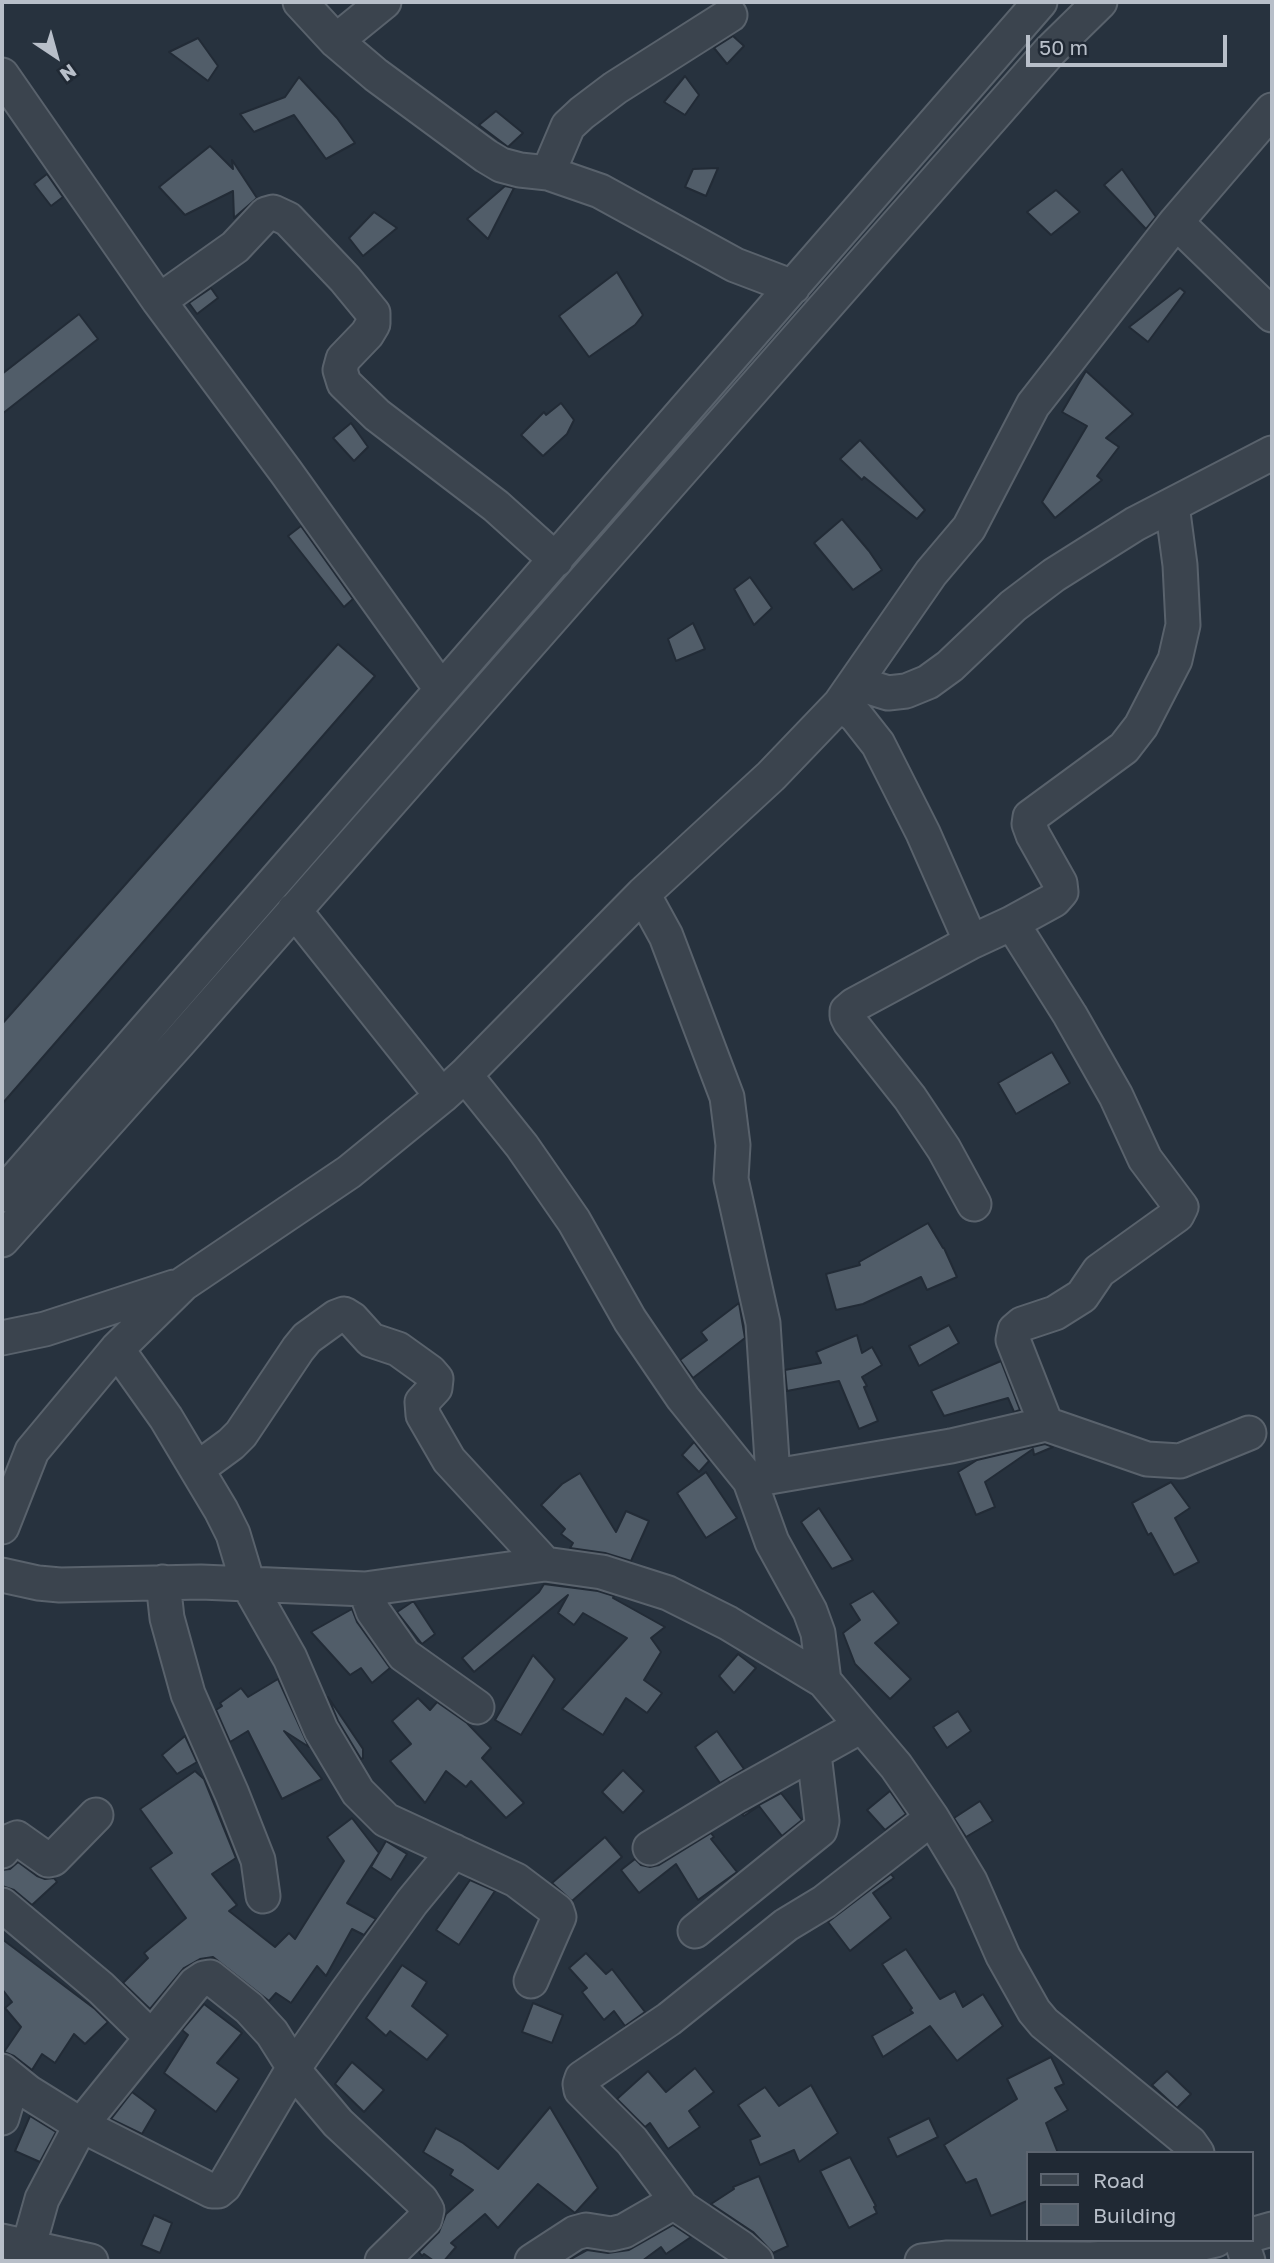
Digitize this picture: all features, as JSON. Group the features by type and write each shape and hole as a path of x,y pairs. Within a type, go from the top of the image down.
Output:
{"street":[{"path":"300,2 336,41 376,75 485,156 501,165 548,173 600,191 735,265 793,287"},
{"path":"336,41 384,2"},
{"path":"2,1195 1041,2"},
{"path":"2,1240 1050,51 1100,2"},
{"path":"548,173 568,126 582,113 638,73 730,15"},
{"path":"2,75 159,302 286,472 441,689"},
{"path":"2,1527 32,1451 117,1349 183,1284 349,1172 454,1085 643,894 771,776 848,693 931,573 969,528 1033,405 1176,222 1272,110"},
{"path":"159,302 235,247 266,214 273,212 288,219 373,313 373,324 368,334 342,359 340,370 344,383 377,415 496,506 556,560"},
{"path":"1176,222 1272,315"},
{"path":"848,693 906,691 928,682 950,666 1034,589 1136,524 1272,453"},
{"path":"974,1204 944,1149 910,1098 850,1023 848,1011 854,1005 1054,900 1061,892 1060,883 1033,835 1029,824 1030,817 1124,748 1142,726 1175,660 1183,625 1180,565 1172,505"},
{"path":"848,693 856,716 878,744 923,833 971,942"},
{"path":"643,894 666,936 727,1097 733,1145 731,1179 763,1323 762,1478 772,1542 810,1611 818,1633 824,1681"},
{"path":"294,910 454,1085 522,1146 574,1221 630,1320 683,1398 762,1478"},
{"path":"1012,923 1090,1049 1127,1118 1145,1159 1181,1207 1177,1214 1098,1271 1082,1296 1055,1313 1022,1324 1015,1330 1013,1340 1046,1424"},
{"path":"152,1022 180,1041"},
{"path":"2,1338 45,1329 183,1284"},
{"path":"197,1469 242,1434 307,1338 344,1314 371,1340 398,1349 436,1379 435,1388 422,1402 423,1415 449,1460 545,1563"},
{"path":"117,1349 166,1418 233,1534 248,1584 290,1658 321,1730 358,1792 386,1820 516,1880 557,1912 558,1917 531,1981"},
{"path":"762,1478 951,1446 1046,1424 1147,1459 1180,1461 1249,1433"},
{"path":"2,1575 60,1585 163,1582 365,1589 545,1563 602,1572 668,1593 728,1623 824,1681 896,1766 932,1818 970,1881 1003,1956 1034,2011 1044,2023 1190,2143 1196,2151"},
{"path":"163,1582 167,1618 184,1681 258,1860 263,1896"},
{"path":"365,1589 373,1611 404,1655 477,1707"},
{"path":"650,1848 737,1795 861,1726"},
{"path":"695,1931 820,1830 822,1821 814,1754"},
{"path":"2,1852 10,1841 17,1838 48,1860 53,1859 96,1815"},
{"path":"756,2261 682,2208 632,2141 581,2090 582,2078 669,2019 786,1925 824,1902 932,1818"},
{"path":"2,2118 8,2076 81,2124 200,2185 218,2191 224,2186 293,2068 412,1902 454,1851"},
{"path":"2,1905 102,1988 151,2037"},
{"path":"91,2261 26,2249 42,2199 81,2124 195,1984 204,1978 211,1978 249,2008 272,2033 293,2068 338,2123 421,2200 427,2210 425,2219 382,2261"},
{"path":"532,2261 575,2233 586,2230 611,2235 624,2231 676,2201"},
{"path":"1253,2234 1272,2229"},
{"path":"922,2261 948,2258 1113,2258 1159,2253 1207,2242"},
{"path":"1242,2242 1248,2261"}],"building":[{"path":"733,36 744,46 727,64 714,48"},
{"path":"198,38 218,66 208,81 169,52"},
{"path":"685,76 699,95 685,115 664,102"},
{"path":"299,77 337,118 355,143 326,159 294,115 254,132 240,114 285,97"},
{"path":"496,111 523,133 508,147 479,125"},
{"path":"210,146 233,169 232,160 257,198 234,218 233,191 185,215 159,187"},
{"path":"718,168 706,196 685,187 693,169"},
{"path":"1122,169 1156,217 1146,229 1104,185"},
{"path":"47,174 63,197 51,206 34,184"},
{"path":"505,186 514,188 488,239 467,219"},
{"path":"1056,190 1080,212 1051,235 1027,212"},
{"path":"374,212 397,228 363,256 349,238"},
{"path":"617,272 643,315 635,325 589,357 559,316"},
{"path":"211,288 218,298 197,314 189,303"},
{"path":"1180,288 1185,292 1148,342 1129,327"},
{"path":"79,314 98,339 2,414 2,374"},
{"path":"1086,371 1133,414 1106,438 1119,447 1097,476 1102,480 1055,518 1042,502 1087,426 1062,412"},
{"path":"561,403 574,420 567,434 543,456 521,435 544,412 546,415"},
{"path":"351,423 368,447 354,461 333,438"},
{"path":"860,440 925,510 917,519 864,477 862,480 840,459"},
{"path":"842,519 882,570 853,590 814,543"},
{"path":"301,526 353,599 344,607 288,536"},
{"path":"750,577 772,608 754,625 734,589"},
{"path":"693,623 705,649 676,661 668,639"},
{"path":"338,644 375,676 2,1104 2,1024"},
{"path":"1052,1052 1070,1083 1016,1114 998,1083"},
{"path":"928,1223 944,1248 957,1277 927,1290 921,1277 863,1304 836,1310 826,1274 860,1265 859,1262"},
{"path":"739,1303 745,1338 693,1378 680,1360 707,1340 701,1332"},
{"path":"949,1325 959,1343 919,1366 909,1346"},
{"path":"857,1335 862,1353 872,1347 882,1365 862,1377 878,1421 859,1429 839,1381 787,1391 785,1370 821,1363 816,1352"},
{"path":"1001,1361 1020,1410 1014,1412 1008,1398 944,1416 931,1391"},
{"path":"694,1442 709,1461 699,1472 682,1455"},
{"path":"1045,1444 1053,1447 1034,1455 1033,1449 985,1482 995,1507 976,1515 958,1472 977,1460"},
{"path":"706,1472 737,1518 706,1538 677,1493"},
{"path":"580,1473 616,1532 626,1511 649,1521 631,1561 605,1553 570,1548 573,1543 561,1534 565,1529 541,1505 562,1484"},
{"path":"1171,1482 1190,1508 1175,1518 1199,1562 1174,1575 1151,1533 1148,1535 1132,1503"},
{"path":"819,1508 853,1560 832,1569 801,1522"},
{"path":"544,1584 598,1591 614,1596 613,1598 665,1627 651,1638 661,1652 644,1680 662,1693 647,1713 626,1698 603,1735 562,1709 627,1638 583,1613 574,1625 558,1613 568,1595 474,1672 462,1658 539,1592"},
{"path":"873,1591 899,1623 875,1643 911,1679 890,1699 855,1664 843,1633 860,1620 850,1604"},
{"path":"412,1602 435,1634 422,1644 397,1612"},
{"path":"352,1609 357,1622 390,1668 372,1683 361,1668 350,1675 311,1632"},
{"path":"738,1654 756,1668 734,1693 719,1676"},
{"path":"533,1655 555,1679 521,1735 495,1720"},
{"path":"278,1679 309,1747 284,1731 322,1779 282,1799 248,1731 230,1742 216,1710 222,1706 220,1703 241,1688 248,1697"},
{"path":"328,1697 363,1749 363,1758 361,1759 338,1721"},
{"path":"418,1698 430,1710 437,1702 467,1723 491,1748 482,1758 524,1803 506,1818 471,1781 466,1787 446,1771 425,1803 390,1761 411,1744 392,1721"},
{"path":"958,1711 971,1731 947,1748 933,1727"},
{"path":"717,1731 744,1769 720,1783 695,1747"},
{"path":"185,1736 197,1762 177,1774 162,1755"},
{"path":"623,1770 644,1791 623,1813 602,1792"},
{"path":"195,1771 204,1779 236,1858 212,1874 237,1905 229,1911 275,1947 289,1933 295,1939 344,1861 327,1837 352,1818 379,1853 347,1903 376,1919 364,1935 352,1929 326,1976 317,1966 291,2003 276,1993 269,2001 213,1957 200,1959 184,1968 150,2009 123,1983 148,1958 144,1953 186,1918 150,1868 172,1853 140,1809"},
{"path":"890,1791 906,1814 885,1830 867,1810"},
{"path":"781,1793 802,1820 782,1836 759,1806 744,1816 742,1814"},
{"path":"980,1801 993,1821 966,1837 954,1818"},
{"path":"711,1833 714,1837 711,1839 737,1872 698,1900 676,1864 639,1893 621,1870 635,1859 641,1865 659,1865"},
{"path":"605,1837 622,1857 572,1901 552,1883"},
{"path":"386,1841 407,1854 391,1880 371,1867"},
{"path":"18,1862 37,1876 54,1878 57,1882 32,1905 14,1890 2,1886 2,1870 10,1869"},
{"path":"891,1874 894,1878 873,1893 891,1918 850,1951 828,1922"},
{"path":"470,1880 495,1891 459,1945 436,1930"},
{"path":"2,1939 95,2009 108,2022 85,2044 74,2034 55,2063 42,2054 32,2070 4,2052 21,2027 5,2008 12,2002 2,1989"},
{"path":"906,1949 940,1999 955,1991 963,2007 983,1994 1003,2026 957,2061 930,2026 883,2057 872,2036 913,2013 882,1964"},
{"path":"586,1953 606,1974 612,1969 645,2012 625,2026 614,2011 604,2020 582,1992 587,1988 569,1968"},
{"path":"402,1965 427,1982 412,2006 448,2035 427,2060 390,2031 386,2036 366,2018"},
{"path":"533,2003 563,2015 552,2043 522,2032"},
{"path":"204,2004 242,2033 217,2063 239,2079 216,2112 164,2073 188,2035 182,2030"},
{"path":"1051,2057 1064,2084 1055,2088 1068,2110 1046,2123 1057,2151 1026,2151 1026,2201 991,2216 976,2179 966,2183 944,2145 1017,2099 1007,2079"},
{"path":"352,2062 384,2090 364,2112 335,2084"},
{"path":"695,2068 714,2092 689,2111 700,2127 668,2149 650,2123 645,2127 617,2099 648,2071 666,2092"},
{"path":"1167,2071 1191,2094 1177,2108 1152,2085"},
{"path":"811,2085 838,2133 799,2162 794,2150 760,2165 750,2140 760,2136 738,2105 765,2087 779,2106"},
{"path":"132,2092 156,2110 142,2134 111,2119"},
{"path":"550,2107 598,2188 575,2213 538,2184 498,2228 485,2214 451,2243 456,2247 444,2261 434,2261 424,2254 422,2256 419,2252 439,2232 446,2214 473,2190 450,2175 453,2170 423,2152 436,2128 463,2143 498,2169"},
{"path":"30,2116 56,2132 40,2162 15,2151"},
{"path":"929,2118 938,2137 897,2157 888,2138"},
{"path":"850,2157 876,2206 874,2207 877,2213 849,2228 820,2171"},
{"path":"759,2176 788,2246 773,2253 753,2232 711,2204 734,2189 733,2187"},
{"path":"154,2215 172,2223 160,2253 141,2245"},
{"path":"673,2225 691,2237 666,2254 661,2247 642,2261 567,2261 587,2250 608,2253 629,2250"}]}
